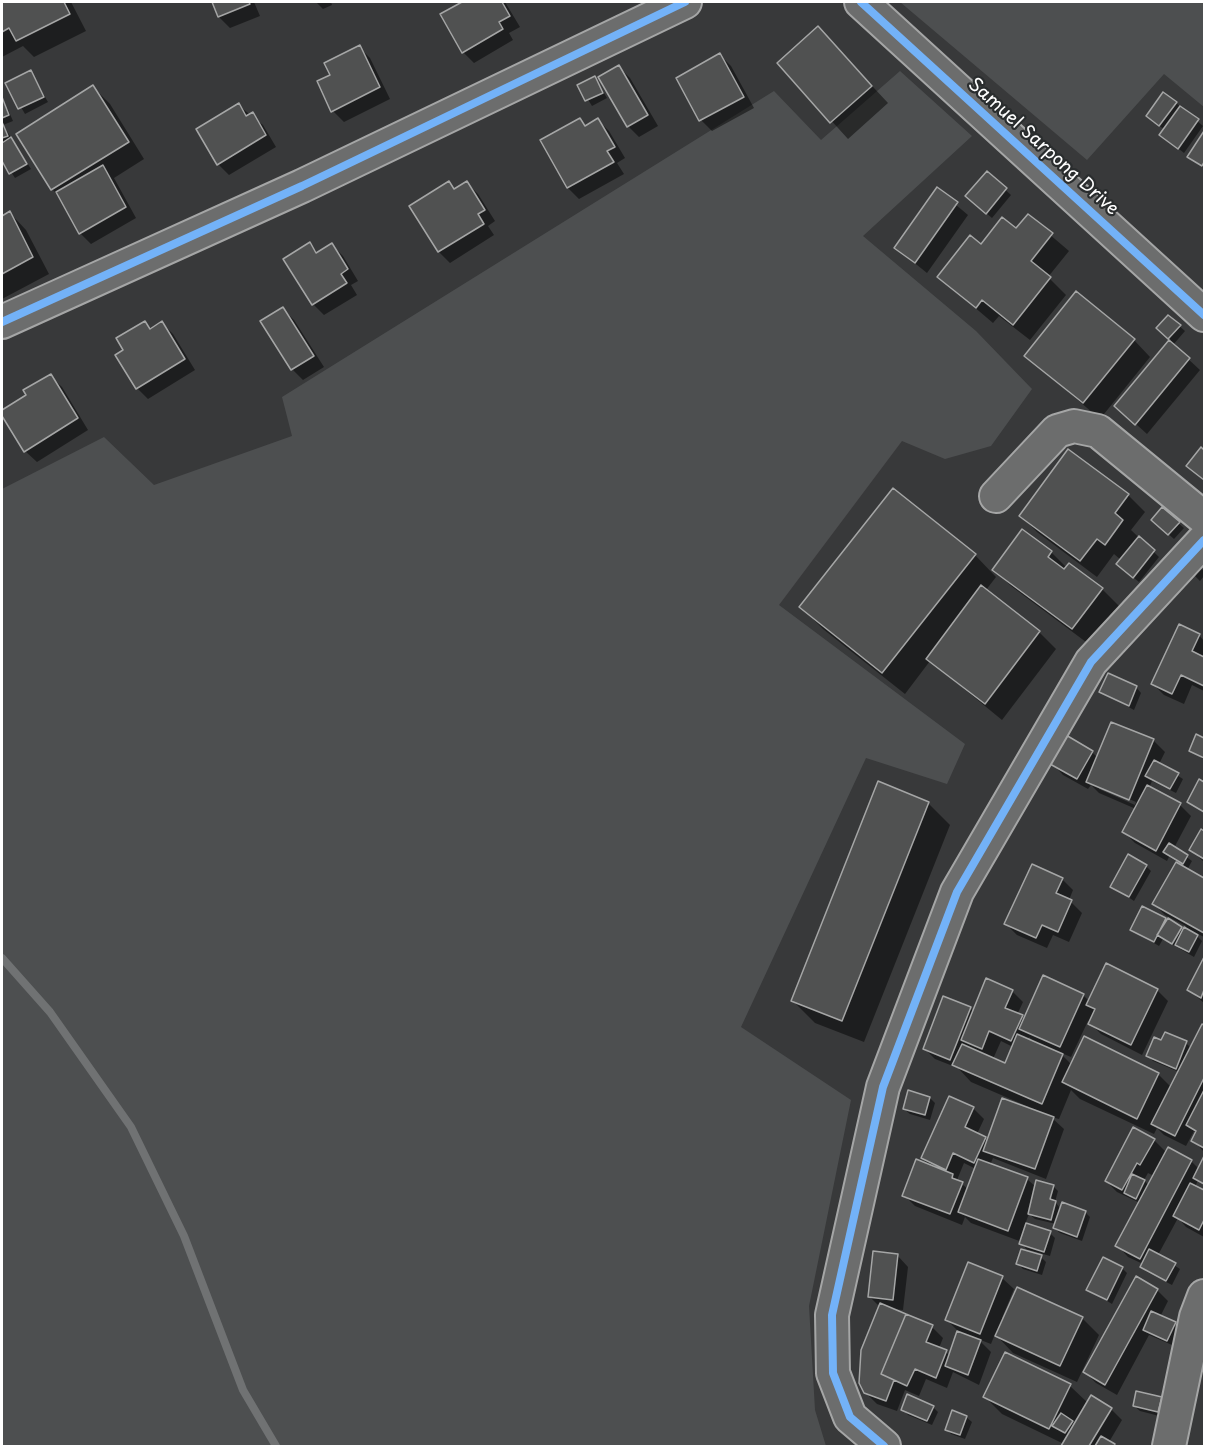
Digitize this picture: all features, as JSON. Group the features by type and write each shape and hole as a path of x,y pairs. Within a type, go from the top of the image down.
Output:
{"street":[{"path":"2,322 302,186 685,2"},
{"name":"Samuel Sarpong Drive","path":"861,2 1204,315"},
{"path":"996,496 1058,430 1074,426 1098,431 1204,518"},
{"path":"884,1446 850,1417 833,1373 832,1316 883,1087 957,892 1091,662 1204,540"},
{"path":"1168,1446 1193,1329 1204,1296"}],"shaded area":[{"path":"900,2 1204,2 1204,107 1164,74 1087,160"},
{"path":"900,71 972,136 863,236 976,331 1032,389 991,446 945,459 902,441 779,605 965,744 947,784 866,758 741,1027 851,1100 809,1306 815,1410 826,1446 2,1446 2,489 104,437 154,485 292,436 282,397 774,91 821,140"}],"building":[{"path":"2,2 64,2 70,14 16,41 9,28 2,32"},
{"path":"212,2 249,2 250,4 218,17"},
{"path":"462,2 502,2 510,16 499,22 503,29 462,53 440,14"},
{"path":"818,26 872,86 830,123 777,63"},
{"path":"360,45 380,87 331,112 317,81 330,75 324,63"},
{"path":"720,53 744,97 699,121 676,78"},
{"path":"619,65 648,115 627,127 598,77"},
{"path":"31,70 44,97 18,109 5,83"},
{"path":"595,76 603,93 585,101 577,85"},
{"path":"93,85 129,142 51,190 16,134"},
{"path":"1163,92 1177,102 1159,126 1146,116"},
{"path":"2,97 9,115 2,118"},
{"path":"239,103 246,116 253,112 266,135 217,165 196,129"},
{"path":"1180,106 1199,119 1178,149 1159,135"},
{"path":"580,118 585,126 598,118 615,147 607,151 614,162 567,188 540,140"},
{"path":"2,122 8,136 2,138"},
{"path":"1204,131 1204,162 1202,166 1187,157"},
{"path":"11,137 27,164 9,174 2,161 2,143"},
{"path":"103,165 126,207 79,234 56,192"},
{"path":"987,171 1007,188 986,214 965,196"},
{"path":"449,181 454,189 467,181 485,210 478,214 484,224 438,252 409,206"},
{"path":"937,187 958,202 915,263 894,248"},
{"path":"10,211 33,257 2,274 2,216"},
{"path":"1028,214 1053,233 1031,261 1051,277 1013,325 982,300 976,308 937,277 970,235 981,244 1002,217 1016,228"},
{"path":"310,242 316,253 332,243 348,269 341,274 347,283 312,305 283,259"},
{"path":"1076,291 1135,339 1083,403 1024,356"},
{"path":"283,307 314,356 291,370 260,321"},
{"path":"1168,315 1181,325 1168,339 1156,328"},
{"path":"145,321 150,329 162,321 185,359 136,389 115,355 123,350 116,338"},
{"path":"1169,340 1190,358 1135,425 1114,406"},
{"path":"51,374 78,418 24,452 2,416 2,410 26,395 23,390"},
{"path":"1201,447 1204,450 1204,480 1186,466"},
{"path":"1068,449 1129,494 1115,513 1123,520 1105,545 1097,539 1080,561 1019,516"},
{"path":"893,488 976,554 882,673 799,607"},
{"path":"1162,507 1180,522 1168,535 1151,520"},
{"path":"1022,529 1052,551 1048,557 1064,569 1069,563 1103,588 1072,629 992,570"},
{"path":"1139,536 1155,550 1133,578 1116,564"},
{"path":"981,585 1040,631 985,704 926,659"},
{"path":"1179,624 1200,634 1192,651 1204,657 1204,686 1181,675 1172,694 1151,684"},
{"path":"1108,673 1137,686 1129,706 1099,692"},
{"path":"1111,722 1154,739 1129,800 1086,782"},
{"path":"1196,734 1204,738 1204,758 1189,751"},
{"path":"1066,735 1093,751 1077,779 1050,764"},
{"path":"1154,760 1179,773 1170,789 1145,776"},
{"path":"1199,779 1204,782 1204,812 1187,802"},
{"path":"878,781 929,802 842,1021 791,1001"},
{"path":"1147,785 1181,803 1156,851 1122,832"},
{"path":"1201,829 1204,831 1204,859 1189,850"},
{"path":"1169,843 1188,855 1183,864 1163,852"},
{"path":"1128,854 1147,865 1129,897 1110,887"},
{"path":"1176,862 1204,878 1204,933 1152,904"},
{"path":"1032,864 1063,878 1056,893 1072,900 1058,932 1042,925 1036,938 1004,924"},
{"path":"1142,906 1166,918 1154,942 1130,930"},
{"path":"1168,918 1182,927 1172,944 1157,935"},
{"path":"1184,927 1198,935 1189,952 1175,945"},
{"path":"1204,957 1204,990 1201,998 1187,990"},
{"path":"1106,963 1158,989 1131,1045 1088,1024 1095,1009 1086,1005"},
{"path":"1043,975 1084,994 1060,1047 1019,1029"},
{"path":"986,978 1013,990 1005,1008 1023,1015 1011,1041 989,1031 982,1049 961,1040"},
{"path":"943,996 971,1007 950,1060 923,1049"},
{"path":"1202,1024 1204,1025 1204,1078 1175,1136 1151,1124"},
{"path":"1165,1032 1187,1041 1176,1069 1146,1056 1154,1037 1161,1040"},
{"path":"1017,1034 1063,1054 1042,1104 952,1065 962,1044 1005,1063"},
{"path":"1084,1036 1159,1073 1137,1119 1062,1082"},
{"path":"908,1090 930,1097 925,1115 903,1109"},
{"path":"1204,1090 1204,1148 1191,1141 1196,1131 1186,1125"},
{"path":"949,1096 974,1107 965,1127 986,1137 974,1163 953,1153 946,1170 921,1158"},
{"path":"1002,1098 1054,1117 1035,1169 983,1151"},
{"path":"1133,1127 1155,1139 1140,1165 1137,1163 1122,1190 1105,1181"},
{"path":"1168,1147 1192,1160 1140,1259 1115,1246"},
{"path":"1204,1156 1204,1184 1193,1178"},
{"path":"916,1159 953,1174 952,1178 963,1182 950,1214 902,1196"},
{"path":"978,1159 1028,1177 1008,1231 958,1212"},
{"path":"1132,1174 1145,1180 1136,1199 1124,1193"},
{"path":"1036,1180 1054,1185 1050,1199 1056,1201 1051,1220 1028,1214"},
{"path":"1190,1183 1204,1190 1204,1220 1199,1230 1173,1216"},
{"path":"1062,1202 1086,1211 1077,1237 1053,1228"},
{"path":"1026,1223 1051,1231 1044,1252 1019,1244"},
{"path":"1021,1249 1042,1255 1037,1271 1016,1264"},
{"path":"1149,1249 1176,1263 1166,1281 1140,1267"},
{"path":"873,1251 898,1254 893,1300 868,1297"},
{"path":"1103,1257 1123,1267 1107,1300 1086,1290"},
{"path":"968,1262 1003,1276 980,1334 945,1320"},
{"path":"1136,1276 1158,1289 1105,1385 1083,1372"},
{"path":"1017,1287 1083,1317 1060,1366 995,1336"},
{"path":"880,1303 906,1314 881,1374 894,1380 886,1401 864,1393 859,1383 861,1350"},
{"path":"1151,1311 1176,1322 1167,1341 1143,1330"},
{"path":"906,1314 933,1325 926,1342 947,1350 936,1378 915,1369 907,1386 881,1374"},
{"path":"957,1331 981,1340 968,1375 945,1366"},
{"path":"1005,1352 1071,1384 1049,1429 983,1397"},
{"path":"1136,1391 1162,1397 1158,1412 1133,1406"},
{"path":"907,1394 934,1406 927,1421 901,1410"},
{"path":"1091,1395 1112,1408 1089,1446 1061,1446"},
{"path":"952,1410 967,1416 960,1435 945,1430"},
{"path":"1061,1413 1073,1421 1065,1433 1052,1426"},
{"path":"1101,1436 1115,1444 1114,1446 1095,1446"}],"waterway":[{"path":"2,958 50,1012 131,1127 184,1236 243,1390 276,1446"}],"cycle path":[{"path":"2,322 302,186 685,2"},
{"path":"861,2 1204,315"},
{"path":"884,1446 850,1417 833,1373 832,1315 883,1087 957,892 1091,662 1204,540"}]}
